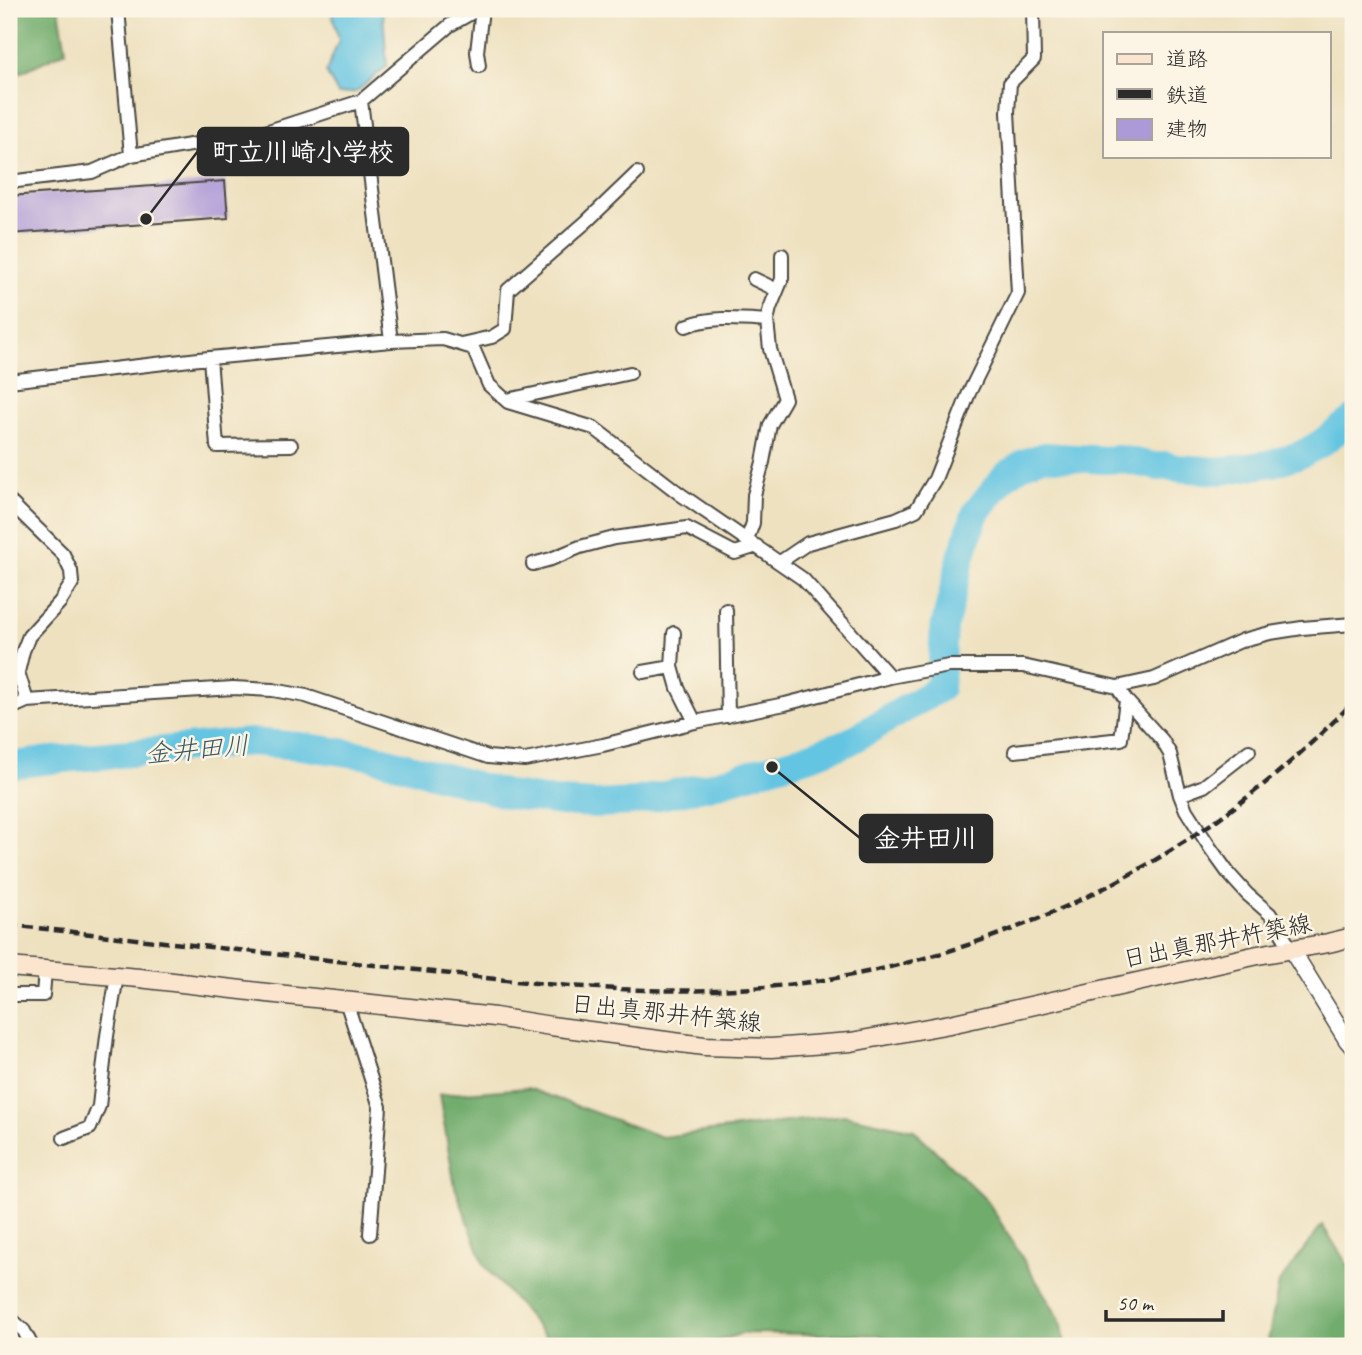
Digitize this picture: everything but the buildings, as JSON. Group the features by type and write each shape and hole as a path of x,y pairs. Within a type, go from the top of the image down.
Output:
{"main road":[{"name":"日出真那井杵築線","path":"9,967 117,976 495,1017 704,1046 771,1048 851,1042 950,1024 1167,975 1353,937"}],"street":[{"path":"118,9 131,155"},
{"path":"9,182 92,172 131,155 262,133 361,101 450,26 480,9"},
{"path":"479,66 477,52 480,9"},
{"path":"780,562 808,543 896,519 916,510 934,479 969,393 1018,293 1008,112 1010,83 1034,59 1033,9"},
{"path":"361,101 391,341"},
{"path":"461,344 492,337 505,328 508,290 637,173"},
{"path":"752,543 754,495 770,425 785,399 770,349 767,321 782,279 782,255"},
{"path":"754,279 777,290"},
{"path":"686,326 717,318 767,321"},
{"path":"9,381 391,341 443,339 473,348 489,385 506,400 594,428 680,494 803,579 890,677"},
{"path":"210,358 217,446 291,445"},
{"path":"506,400 630,373"},
{"path":"9,501 63,554 71,571 72,583 60,602 29,636 23,651 18,672 27,701"},
{"path":"533,564 614,538 687,528 735,553 752,543"},
{"path":"726,610 728,716"},
{"path":"9,709 27,701 233,688 273,690 306,696 488,757 525,760 785,704 890,677 950,666 1023,666 1117,687 1154,679 1243,640 1269,633 1353,624"},
{"path":"674,633 672,667 678,688 695,723"},
{"path":"643,672 672,667"},
{"path":"1117,687 1162,740 1170,754 1186,810 1229,874 1270,914 1353,1047"},
{"path":"1015,751 1121,739 1126,700"},
{"path":"1180,795 1204,786 1249,751"},
{"path":"9,995 43,995 45,970"},
{"path":"64,1138 90,1128 99,1106 117,976"},
{"path":"346,1001 380,1107 370,1234"},
{"path":"9,1317 24,1331 32,1346"}],"green space":[{"path":"9,9 59,9 66,51 9,78"},
{"path":"527,1088 662,1137 844,1115 914,1130 988,1202 1059,1318 1066,1346 906,1346 879,1335 744,1333 701,1346 554,1346 484,1265 455,1187 439,1095"},
{"path":"1322,1225 1353,1273 1353,1346 1267,1346 1279,1283"}],"water":[{"path":"331,9 385,9 383,15 387,66 356,92 338,94 326,72 339,40"}],"waterway":[{"name":"金井田川","path":"9,766 251,742 370,756 510,795 560,802 631,802 708,786 849,742 940,688 944,628 962,554 976,512 1005,476 1026,462 1044,456 1119,459 1159,467 1166,465 1221,471 1273,463 1302,454 1353,419"}],"railway":[{"path":"9,925 597,988 690,991 804,983 871,971 938,954 1003,933 1128,876 1186,841 1256,791 1353,702"}],"place":[{"name":"町立川崎小学校","path":"146,219"},
{"name":"金井田川","path":"772,767"}]}
